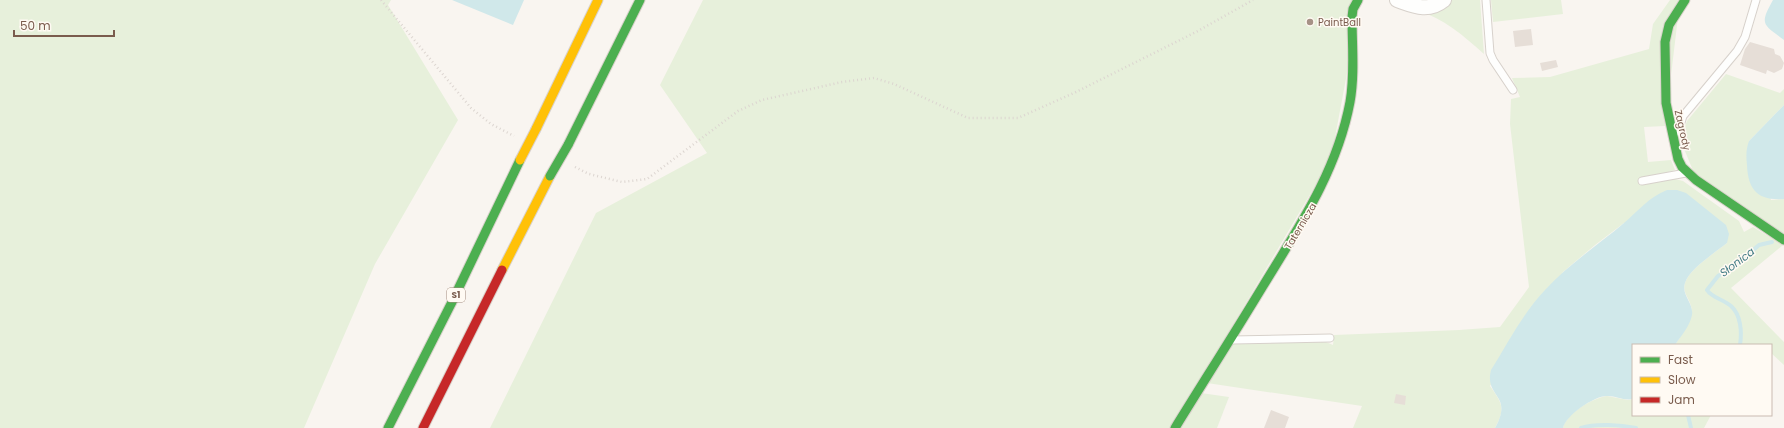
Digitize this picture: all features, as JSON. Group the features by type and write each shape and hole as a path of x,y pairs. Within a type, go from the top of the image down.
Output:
{"main road":[{"name":"S1","path":"388,428 451,304 598,0"},
{"path":"423,428 550,176 568,145 640,0"},
{"name":"Taternicza","path":"1176,428 1304,220 1327,177 1334,160 1350,102 1353,79 1352,17 1353,9 1358,0"},
{"name":"Zagrody","path":"1685,0 1669,25 1665,42 1666,103 1678,159 1688,173 1784,240"}],"street":[{"path":"1397,0 1425,8 1438,5 1444,0"}],"lane":[{"path":"1486,0 1490,53 1513,90"},
{"path":"1674,144 1683,116 1737,51 1745,37 1756,0"},
{"path":"1642,180 1688,173"},
{"path":"1230,340 1330,338"}],"path":[{"path":"816,88 842,82 874,78 894,84 968,118 1018,118 1076,92 1189,35 1253,0"}],"green space":[{"path":"0,0 391,0 388,5 458,120 375,264 304,428 0,428"},
{"path":"703,0 1352,0 1350,57 1331,159 1172,428 490,428 596,213 707,153 660,85"},
{"path":"1448,0 1480,0 1484,54 1453,28 1436,18 1417,10"},
{"path":"1491,0 1561,0 1563,14 1493,22"},
{"path":"1670,0 1680,0 1665,126 1644,127 1648,162 1671,160 1675,170 1661,174 1641,183 1675,179 1683,181 1739,221 1744,232 1753,227 1783,245 1731,288 1784,342 1784,365 1772,354 1772,344 1676,344 1687,326 1692,310 1684,289 1685,283 1697,267 1727,243 1624,223 1563,272 1490,386 1500,401 1501,406 1501,415 1495,428 1353,428 1362,406 1207,383 1232,344 1326,342 1333,345 1334,335 1500,327 1529,287 1510,124 1511,99 1520,97 1512,78 1550,77 1649,49 1653,24"},
{"path":"1726,74 1780,93 1784,89 1784,105 1749,141 1771,200 1784,199 1784,236 1694,173 1680,139 1687,121"},
{"path":"1201,393 1229,397 1217,428 1180,428"},
{"path":"1607,396 1628,400 1632,399 1632,416 1710,416 1704,428 1563,428 1569,417 1581,407 1601,397"}],"water":[{"path":"452,0 524,0 513,25"},
{"path":"1773,0 1784,0 1784,40 1771,31 1765,23 1766,15"},
{"path":"1784,105 1784,199 1767,198 1761,196 1752,187 1746,159 1747,147 1749,141"},
{"path":"1667,190 1677,190 1686,193 1726,225 1729,234 1727,243 1697,267 1685,283 1684,287 1691,307 1692,315 1687,327 1676,344 1632,344 1632,399 1608,396 1596,399 1589,402 1569,417 1563,428 1495,428 1500,417 1501,409 1500,402 1491,386 1491,370 1516,328 1530,308 1545,290 1564,272 1624,223 1649,200"}],"building":[{"path":"1531,29 1533,45 1515,47 1513,31"},
{"path":"1750,42 1774,49 1775,54 1780,56 1784,63 1782,69 1774,73 1767,70 1766,74 1740,65 1745,49"},
{"path":"1556,60 1558,67 1542,71 1540,63"},
{"path":"1396,394 1406,396 1405,405 1394,403"},
{"path":"1271,410 1289,417 1285,428 1264,428"}],"waterway":[{"name":"Słonica","path":"1740,344 1740,324 1737,314 1731,306 1712,295 1707,290 1718,276 1735,266 1759,245 1772,242"},
{"name":"Słonica","path":"1688,416 1691,428"},
{"name":"Słonica","path":"1581,428 1594,425 1636,428"}],"traffic: fast":[{"path":"568,145 640,0"},
{"path":"1175,428 1303,220 1336,152 1344,127 1352,91 1352,17 1353,9 1358,0"},
{"path":"1685,0 1669,25 1665,42 1666,103 1678,159 1682,167 1696,180 1784,240"},
{"path":"550,176 568,145"},
{"path":"388,428 451,304 520,160"}],"traffic: slow":[{"path":"536,129 598,0"},
{"path":"520,160 536,129"},
{"path":"502,270 550,176"}],"traffic: jam":[{"path":"423,428 502,270"}],"place":[{"name":"PaintBall","path":"1310,22"}]}
